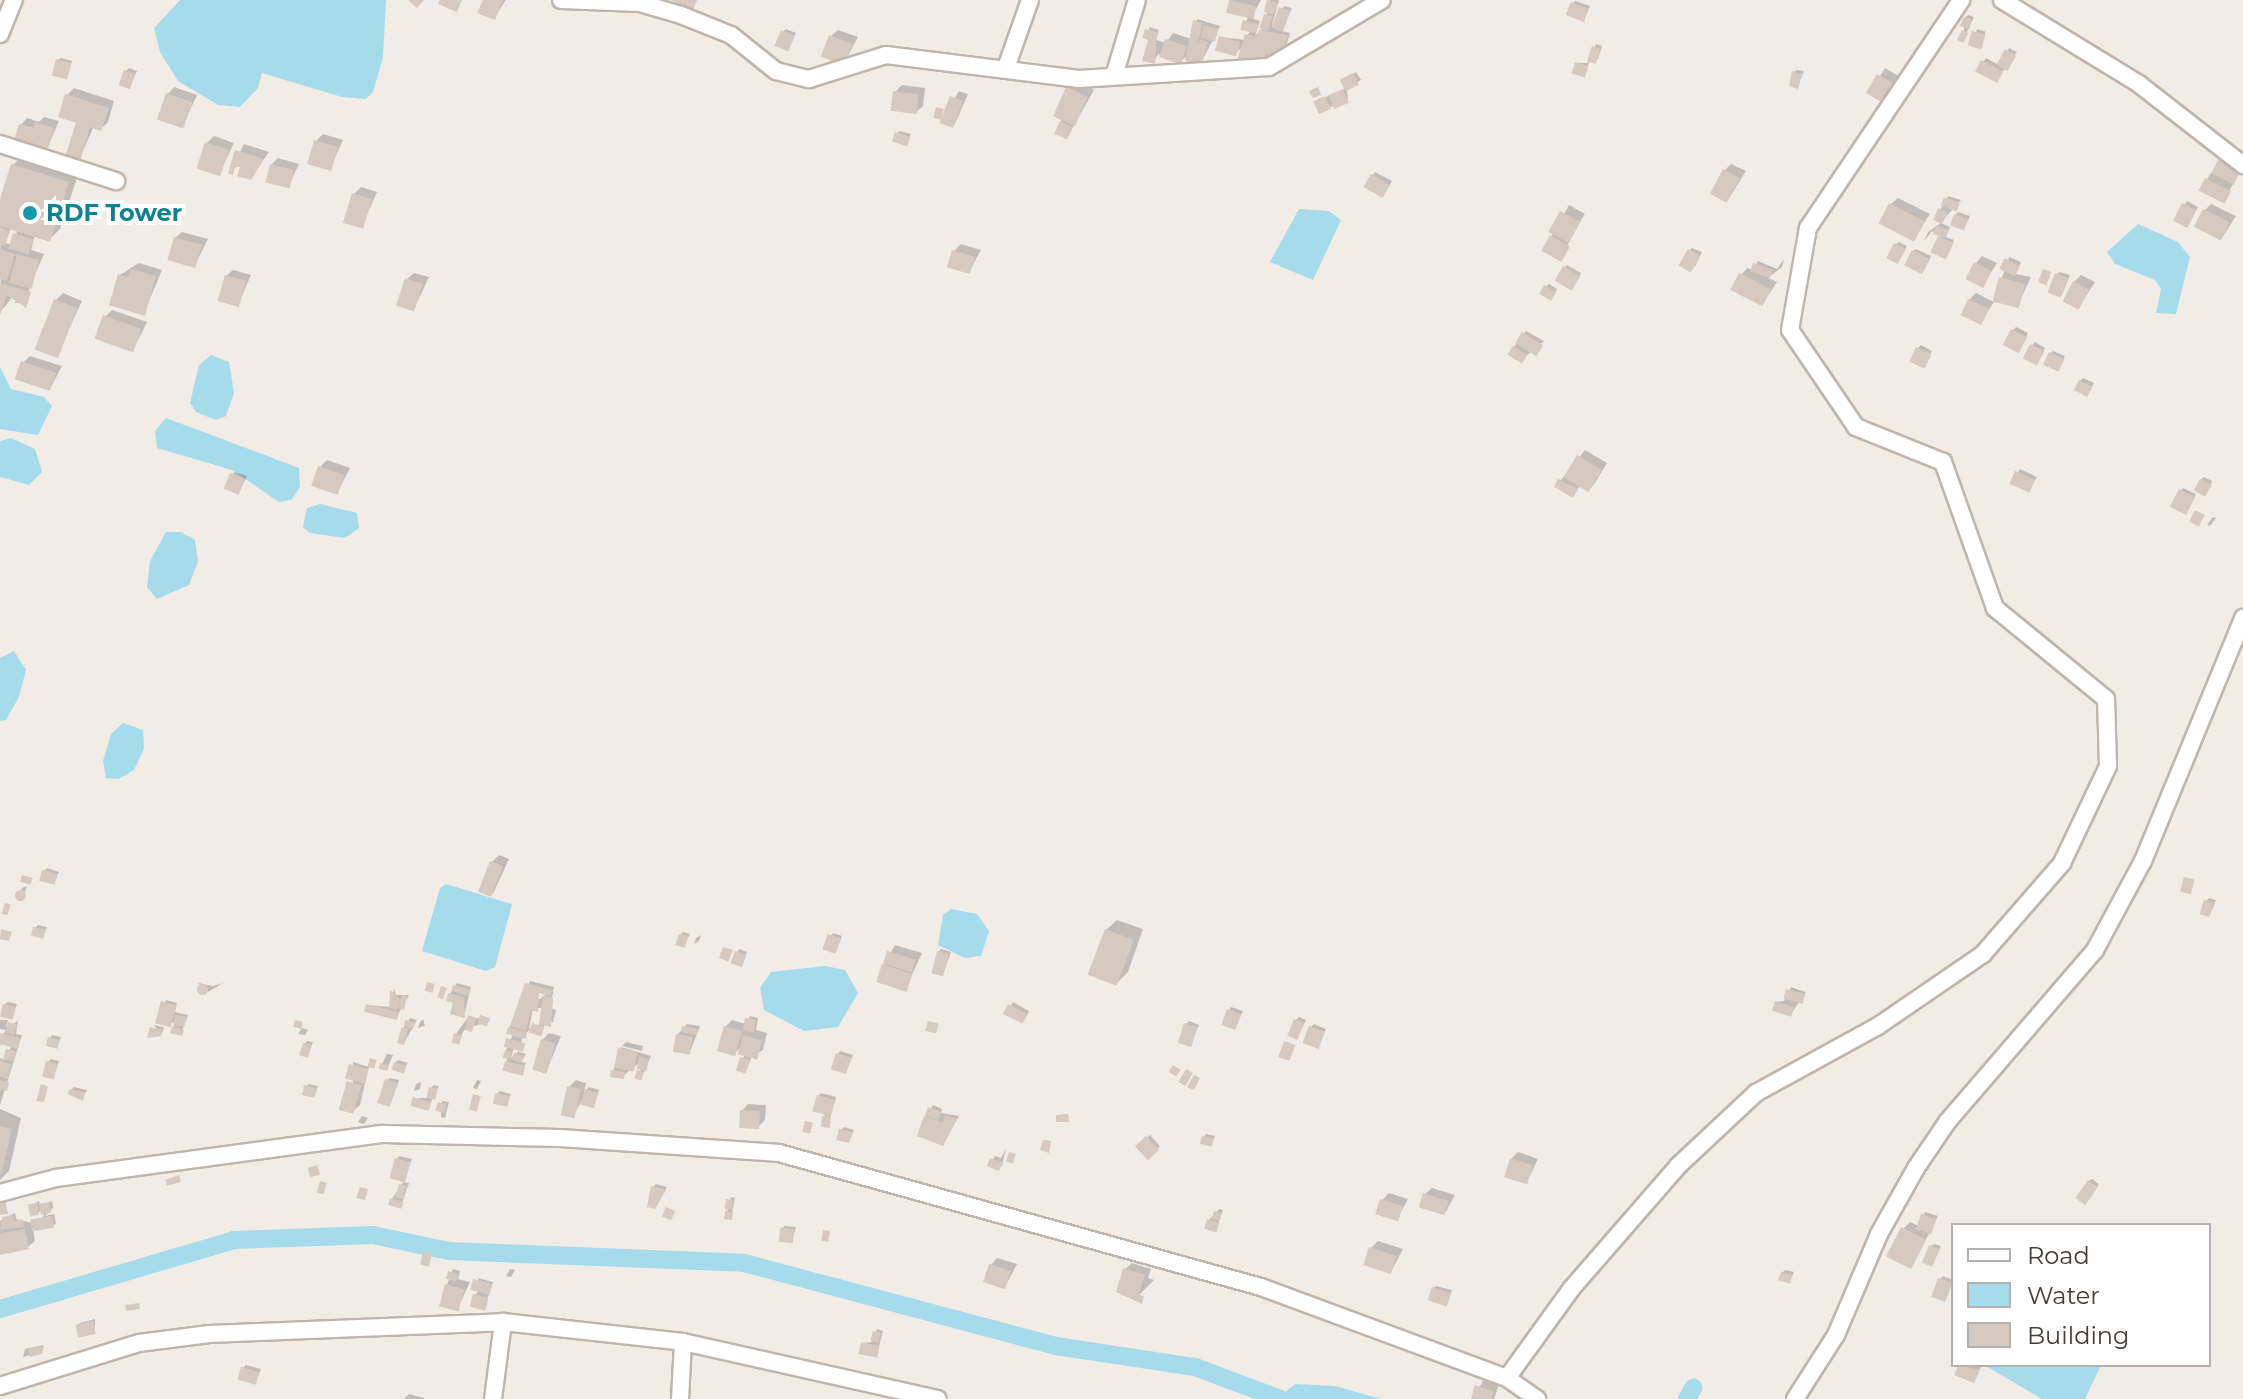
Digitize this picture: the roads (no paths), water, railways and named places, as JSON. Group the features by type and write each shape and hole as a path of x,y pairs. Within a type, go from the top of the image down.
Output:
{"street":[{"path":"0,34 14,0"},
{"path":"561,0 640,3 681,15 731,35 776,71 809,79 886,55 1079,79 1249,72 1269,67 1382,0"},
{"path":"1006,68 1030,0"},
{"path":"1114,76 1137,0"},
{"path":"1507,1378 1572,1288 1678,1166 1756,1093 1878,1026 1983,954 2062,863 2108,766 2106,699 1995,608 1943,462 1856,427 1790,330 1808,228 1961,0"},
{"path":"2002,0 2139,84 2243,165"},
{"path":"0,144 116,181"},
{"path":"1795,1399 1836,1335 1879,1234 1916,1168 1948,1121 2095,950 2143,861 2243,618"},
{"path":"0,1193 56,1178 383,1134 560,1138 779,1153 1261,1287 1507,1378 1537,1399"},
{"path":"493,1399 503,1322"},
{"path":"0,1386 139,1343 209,1334 503,1322 683,1342 938,1399"},
{"path":"680,1399 683,1342"}],"water":[{"path":"180,0 386,0 383,57 373,92 366,99 342,97 262,73 258,88 240,107 218,105 178,81 160,52 154,28"},
{"path":"1299,209 1329,211 1341,220 1313,280 1270,262"},
{"path":"2138,224 2178,242 2190,257 2176,314 2156,313 2161,289 2155,280 2115,264 2107,252"},
{"path":"211,355 229,362 234,393 226,416 216,420 196,412 190,403 199,365"},
{"path":"0,367 11,389 44,397 52,406 38,435 0,429"},
{"path":"166,418 299,468 300,487 291,500 279,502 232,470 157,448 155,431"},
{"path":"11,438 35,449 42,472 29,485 0,477 0,441"},
{"path":"320,504 357,513 359,528 345,538 310,533 303,527 307,508"},
{"path":"166,532 181,532 195,540 198,561 189,585 157,599 147,587 150,561"},
{"path":"14,651 26,670 19,697 6,720 0,721 0,658"},
{"path":"123,723 143,730 144,749 134,770 119,779 106,778 103,761 111,734"},
{"path":"446,884 512,904 495,967 486,971 422,951 440,888"},
{"path":"951,909 977,914 989,931 981,956 965,958 938,945 943,915"},
{"path":"825,966 845,970 858,993 838,1027 804,1031 764,1010 760,988 771,972"},
{"path":"1987,1367 2100,1367 2085,1399 2042,1399"},
{"path":"1295,1384 1335,1386 1381,1399 1277,1399"}],"waterway":[{"path":"0,1309 234,1240 373,1235 449,1251 744,1263 1056,1346 1195,1367 1280,1399"},
{"path":"1687,1399 1693,1388"}],"place":[{"name":"RDF Tower","path":"30,213"}]}
